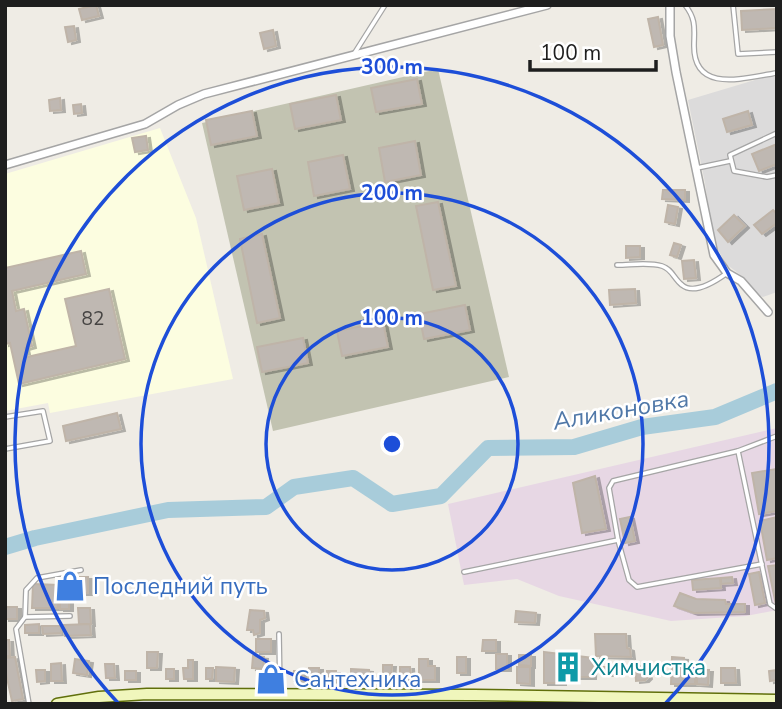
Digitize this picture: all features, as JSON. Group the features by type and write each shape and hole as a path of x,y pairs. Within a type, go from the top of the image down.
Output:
{"main road":[{"path":"57,704 147,694 777,700"}],"street":[{"path":"5,165 145,124 204,94 547,5"},
{"path":"670,5 670,36 676,72 711,245 721,266 741,281 768,312"}],"lane":[{"path":"352,55 385,5"},
{"path":"685,5 695,23 695,58 700,71 710,78 723,80 777,73"},
{"path":"733,5 738,54 777,52"},
{"path":"777,133 731,153 730,161 734,171 767,177 777,175"},
{"path":"697,168 730,161"},
{"path":"617,265 661,266 670,270 683,286 691,289 711,283 727,273"},
{"path":"5,417 43,411 50,441 5,449"},
{"path":"762,564 636,587 629,580 618,540 609,488 613,481 738,451 777,436"},
{"path":"738,451 770,604 777,609"},
{"path":"464,572 618,540"},
{"path":"29,704 16,629 25,617 26,590 37,578 81,570"},
{"path":"25,617 70,617"},
{"path":"279,634 281,697"}],"shaded area":[{"path":"438,69 509,377 273,431 202,123"},
{"path":"768,76 777,77 777,292 763,297 726,264 713,241 705,183 688,100"},
{"path":"160,128 196,218 233,379 50,413 48,403 5,411 5,174"},
{"path":"777,428 777,610 746,616 671,621 559,596 517,579 464,585 448,504"},
{"path":"172,698 623,704 94,704 106,700"}],"building":[{"path":"96,5 99,16 82,20 79,9"},
{"path":"777,9 777,28 742,30 741,11"},
{"path":"658,17 663,45 654,47 648,19"},
{"path":"74,26 76,40 68,42 65,27"},
{"path":"273,30 276,46 264,49 260,33"},
{"path":"417,79 422,104 376,112 371,88"},
{"path":"336,95 341,120 295,129 290,104"},
{"path":"60,98 61,110 50,111 49,100"},
{"path":"81,104 82,113 74,114 73,105"},
{"path":"252,111 257,136 211,145 206,120"},
{"path":"748,111 752,125 727,132 723,119"},
{"path":"146,136 148,150 135,152 132,138"},
{"path":"415,141 421,175 385,182 379,148"},
{"path":"777,144 777,164 759,171 752,154"},
{"path":"343,155 350,189 314,196 308,162"},
{"path":"272,169 279,203 244,210 237,176"},
{"path":"663,190 685,190 685,200 662,199"},
{"path":"438,202 456,286 433,290 416,206"},
{"path":"668,205 678,207 675,224 665,222"},
{"path":"773,210 777,214 777,223 762,234 754,225"},
{"path":"734,215 745,226 728,242 718,230"},
{"path":"262,234 280,318 257,323 240,239"},
{"path":"674,243 681,245 677,257 670,255"},
{"path":"626,246 640,246 640,257 626,258"},
{"path":"81,251 86,274 12,291 16,311 24,309 32,346 25,348 27,357 76,346 65,299 109,289 125,359 19,384 10,343 5,344 5,268"},
{"path":"694,260 696,278 684,279 682,261"},
{"path":"635,289 636,303 610,305 609,290"},
{"path":"465,305 470,330 424,339 419,314"},
{"path":"383,322 388,347 342,356 337,331"},
{"path":"303,338 308,363 262,372 257,347"},
{"path":"117,413 121,429 66,441 63,426"},
{"path":"777,469 777,511 759,514 752,473"},
{"path":"595,476 606,529 582,533 573,483"},
{"path":"630,517 635,541 625,543 620,519"},
{"path":"777,517 777,558 767,560 760,521"},
{"path":"777,565 777,605 776,605 768,566"},
{"path":"759,572 765,603 755,605 749,574"},
{"path":"60,577 88,577 88,593 69,593 69,609 60,609"},
{"path":"732,577 733,583 721,584 721,578"},
{"path":"720,578 721,588 693,590 692,580"},
{"path":"33,584 59,585 58,608 32,608"},
{"path":"680,593 696,599 745,604 745,612 694,613 674,606"},
{"path":"5,607 17,607 17,619 5,619"},
{"path":"78,608 90,608 91,624 79,624"},
{"path":"250,610 264,611 265,618 260,620 260,633 254,635 253,630 247,630"},
{"path":"516,611 536,613 535,623 515,622"},
{"path":"39,624 39,633 25,633 25,625"},
{"path":"90,624 91,635 65,636 64,625"},
{"path":"42,626 61,626 61,633 43,634"},
{"path":"595,634 626,634 631,657 596,656"},
{"path":"256,639 271,639 271,652 256,652"},
{"path":"5,640 9,640 10,656 5,656"},
{"path":"483,640 496,640 496,651 482,651"},
{"path":"147,652 158,652 157,668 147,668"},
{"name":"Химчистка","path":"544,652 593,658 592,677 562,677 562,683 544,683"},
{"path":"496,654 507,654 507,669 496,669"},
{"path":"519,655 531,655 531,666 519,665"},
{"path":"253,656 264,657 263,669 252,668"},
{"path":"15,657 23,699 12,701 5,658"},
{"path":"457,657 466,657 466,673 457,673"},
{"path":"672,657 684,658 683,684 671,684"},
{"path":"75,659 89,661 87,675 73,673"},
{"path":"419,659 428,659 428,666 435,666 435,680 419,680"},
{"path":"188,660 193,660 193,679 184,679 183,668 188,668"},
{"path":"61,663 62,681 51,681 51,664"},
{"path":"105,664 114,664 115,678 106,678"},
{"path":"686,664 696,664 695,684 685,684"},
{"path":"383,665 392,665 391,678 383,678"},
{"path":"644,666 648,677 636,681 635,667"},
{"path":"216,667 235,668 234,682 216,681"},
{"path":"400,667 410,667 411,678 400,678"},
{"path":"517,667 530,667 530,684 517,683"},
{"path":"602,667 612,667 612,674 602,674"},
{"path":"206,668 213,668 212,679 206,679"},
{"path":"309,668 319,668 319,683 308,682"},
{"path":"721,668 735,668 736,683 721,683"},
{"path":"166,669 174,669 174,679 166,679"},
{"path":"351,669 369,670 369,675 351,675"},
{"path":"36,670 45,670 45,681 37,682"},
{"path":"697,670 709,670 708,685 697,684"},
{"path":"777,670 777,680 770,681 769,671"},
{"path":"125,671 136,671 136,680 125,680"},
{"path":"294,671 303,671 303,681 294,681"},
{"path":"327,671 336,671 336,681 327,680"}],"waterway":[{"name":"Аликоновка","path":"5,547 35,538 168,510 266,507 294,487 353,478 392,504 441,496 488,448 574,447 642,427 715,417 777,391"}],"place":[{"name":"Последний путь","path":"70,586"},
{"name":"Химчистка","path":"568,667"},
{"name":"Сантехника","path":"271,679"}]}
